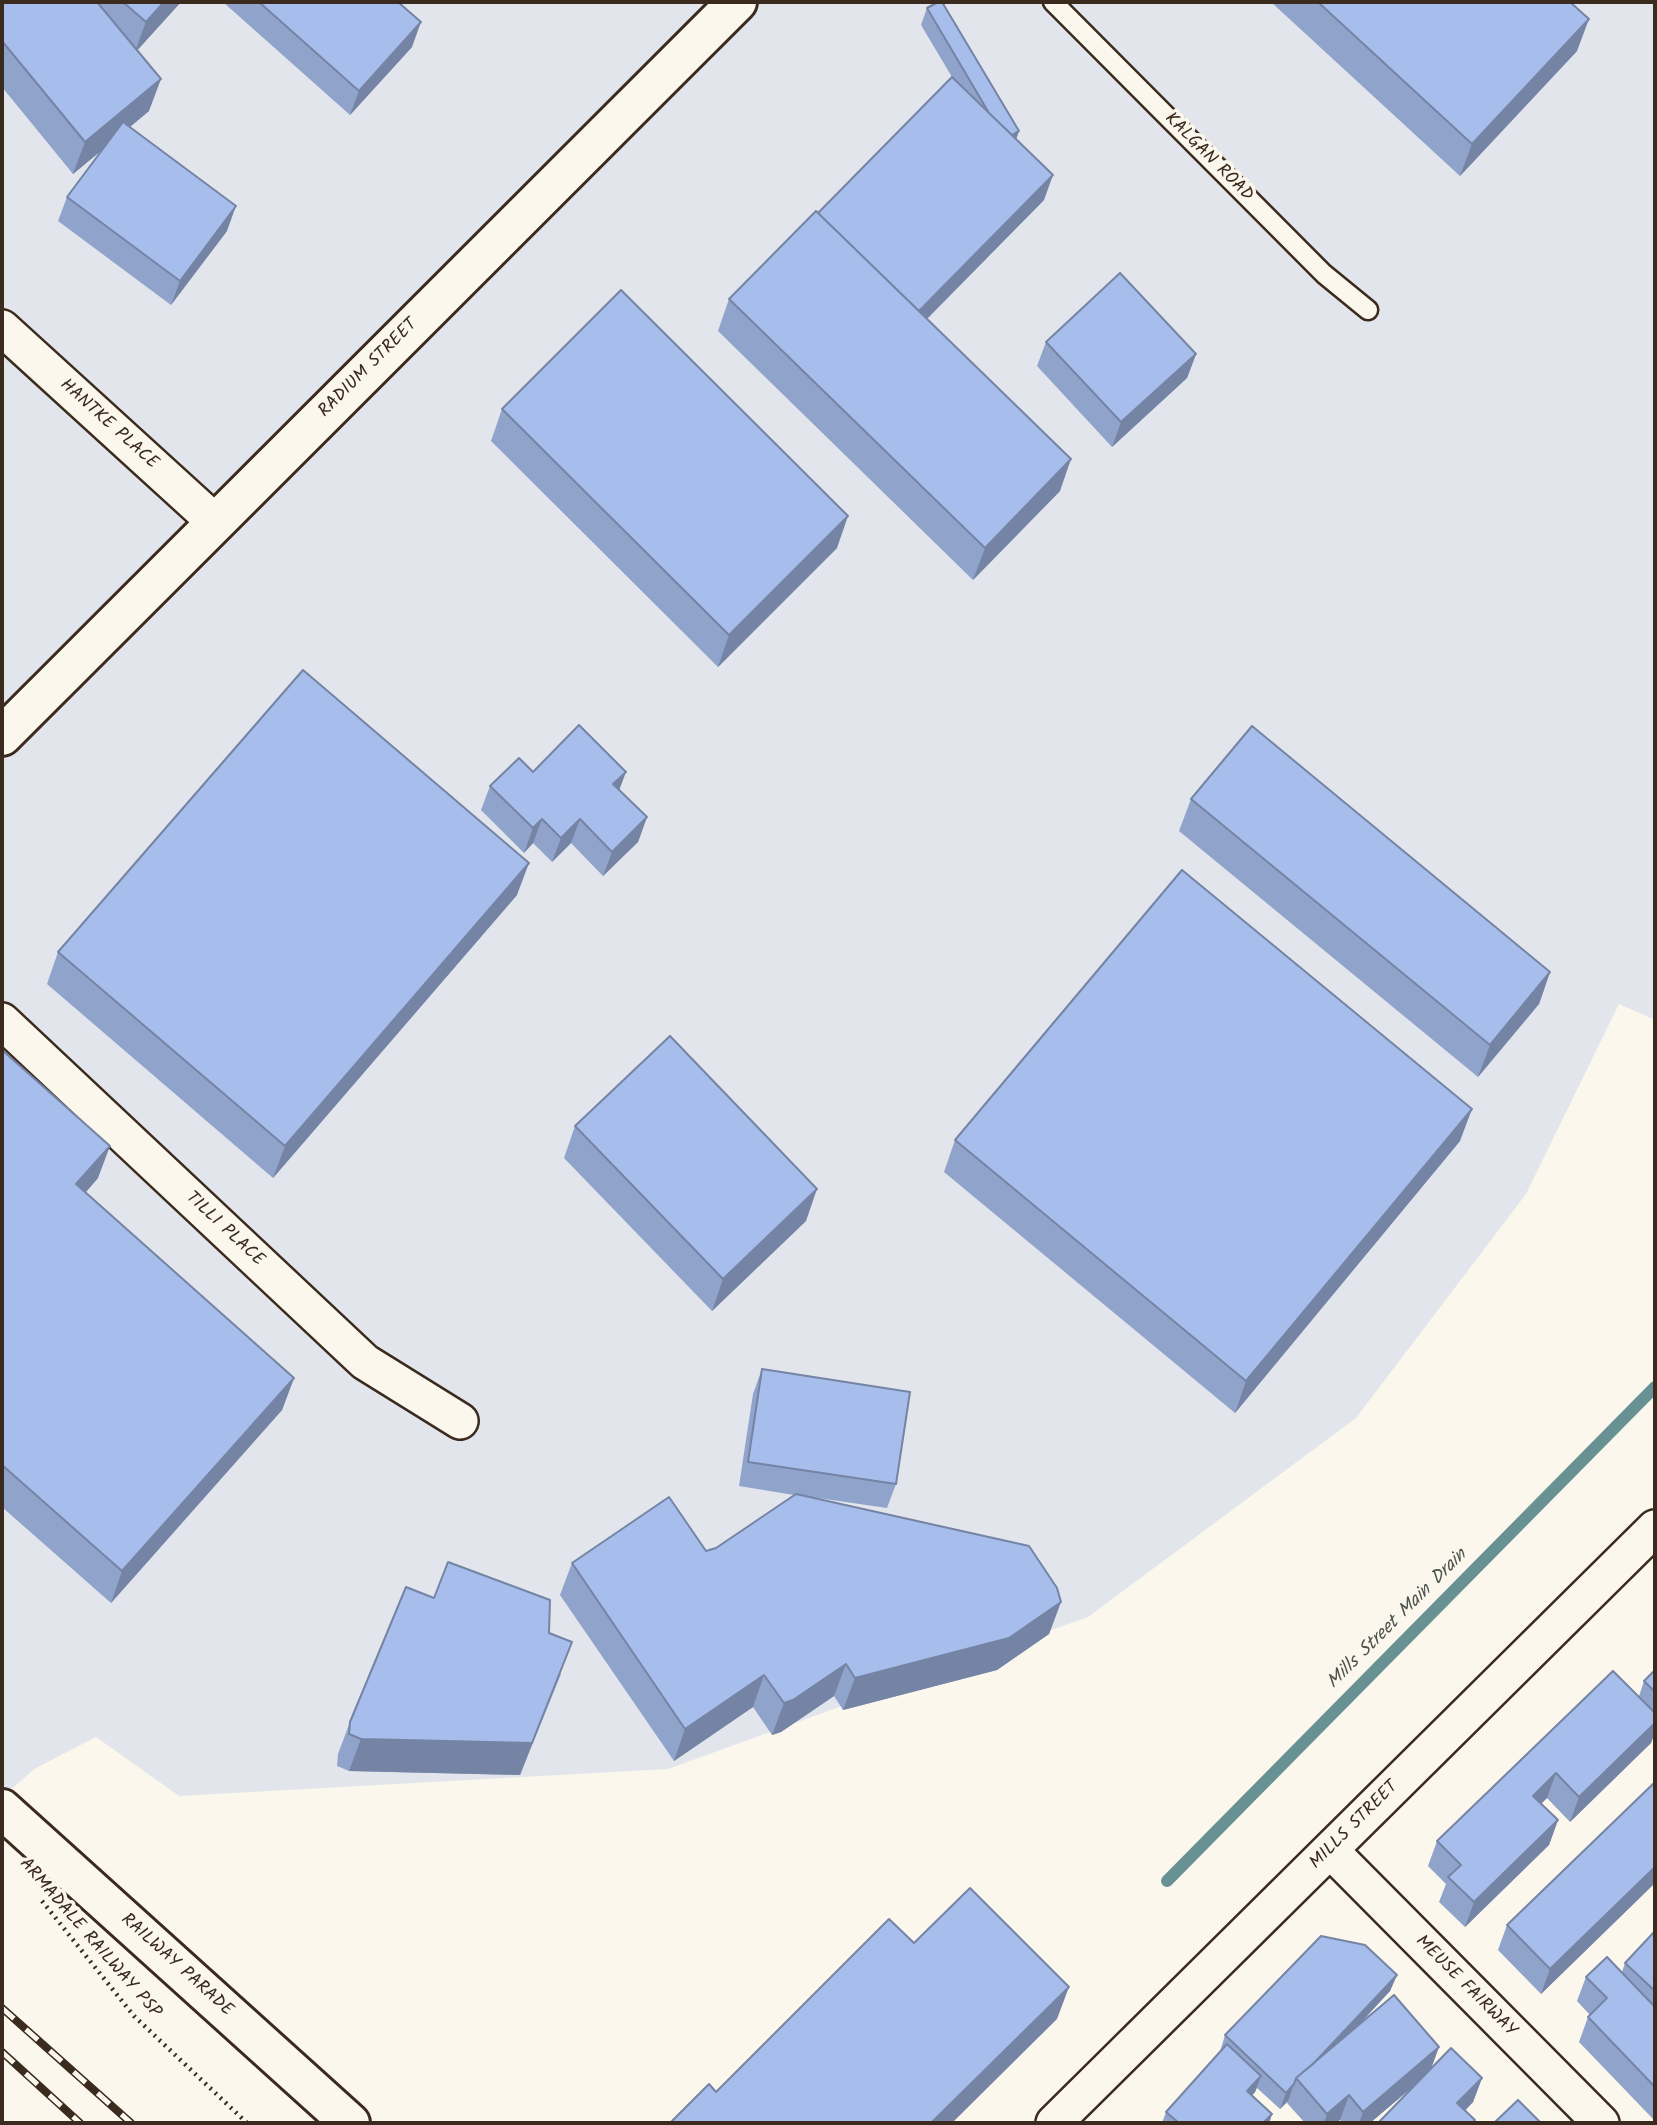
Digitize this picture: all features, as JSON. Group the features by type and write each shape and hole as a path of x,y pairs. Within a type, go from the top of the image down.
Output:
{"street":[{"name":"RADIUM STREET","path":"2,736 737,2"},
{"name":"HANTKE PLACE","path":"2,328 215,522"},
{"name":"TILLI PLACE","path":"2,1021 365,1362 460,1421"},
{"name":"MILLS STREET","path":"1054,2123 1655,1528"},
{"name":"RAILWAY PARADE","path":"2,1809 350,2123"},
{"name":"MEUSE FAIRWAY","path":"1330,1850 1601,2123"}],"lane":[{"name":"KALGAN ROAD","path":"1053,2 1324,274 1368,310"}],"path":[{"name":"ARMADALE RAILWAY PSP","path":"34,1892 134,2016 247,2123"}],"shaded area":[{"path":"2,2 1655,2 1655,1020 1619,1004 1526,1194 1356,1418 1088,1617 668,1769 179,1796 96,1737 34,1769 2,1798"}],"building":[{"path":"2,2 97,2 161,79 85,142 2,41"},
{"path":"123,2 164,2 146,22"},
{"path":"259,2 398,2 421,22 359,91"},
{"path":"942,2 1019,131 1012,135 989,113 927,8"},
{"path":"1318,2 1570,2 1589,19 1472,144"},
{"path":"952,77 1053,175 919,311 818,213"},
{"path":"123,122 236,206 180,281 67,197"},
{"path":"816,211 1071,459 985,548 729,299"},
{"path":"1120,273 1196,354 1121,422 1046,342"},
{"path":"621,290 848,516 729,635 502,409"},
{"path":"303,670 529,863 285,1146 58,952"},
{"path":"579,725 626,772 613,784 647,817 612,852 580,819 561,838 542,819 533,828 490,786 519,758 533,772"},
{"path":"1252,726 1550,972 1490,1045 1191,799"},
{"path":"1182,870 1472,1109 1246,1381 955,1140"},
{"path":"670,1036 817,1189 723,1279 575,1126"},
{"path":"2,1050 110,1146 76,1184 294,1378 122,1571 2,1465"},
{"path":"762,1369 910,1392 896,1484 748,1462"},
{"path":"796,1494 1029,1546 1057,1588 1061,1602 1009,1638 855,1678 846,1664 793,1700 784,1703 764,1675 685,1729 572,1563 669,1497 706,1551 716,1548"},
{"path":"448,1562 550,1600 549,1633 572,1642 532,1743 361,1739 349,1734 350,1722 406,1587 434,1598"},
{"path":"1655,1670 1655,1692 1644,1681"},
{"path":"1613,1671 1655,1713 1655,1723 1579,1797 1556,1773 1533,1796 1558,1820 1474,1902 1448,1877 1461,1865 1437,1841"},
{"path":"1655,1782 1655,1867 1550,1969 1507,1925"},
{"path":"970,1888 1069,1987 931,2123 670,2123 709,2084 716,2092 889,1919 914,1943"},
{"path":"1655,1931 1655,1991 1625,1963"},
{"path":"1321,1936 1365,1945 1397,1975 1313,2064 1296,2078 1286,2093 1225,2035"},
{"path":"1607,1957 1655,2007 1655,2087 1588,2017 1607,1998 1586,1977"},
{"path":"1394,1995 1439,2047 1363,2112 1349,2095 1327,2114 1296,2078"},
{"path":"1227,2044 1261,2076 1247,2091 1272,2114 1263,2123 1179,2123 1166,2112"},
{"path":"1451,2048 1482,2078 1457,2103 1475,2120 1472,2123 1378,2123"},
{"path":"1518,2100 1541,2123 1494,2123"}],"waterway":[{"name":"Mills Street Main Drain","path":"1167,1881 1655,1387"}],"railway":[{"path":"2,2008 131,2123"},
{"path":"2,2052 80,2123"}]}
